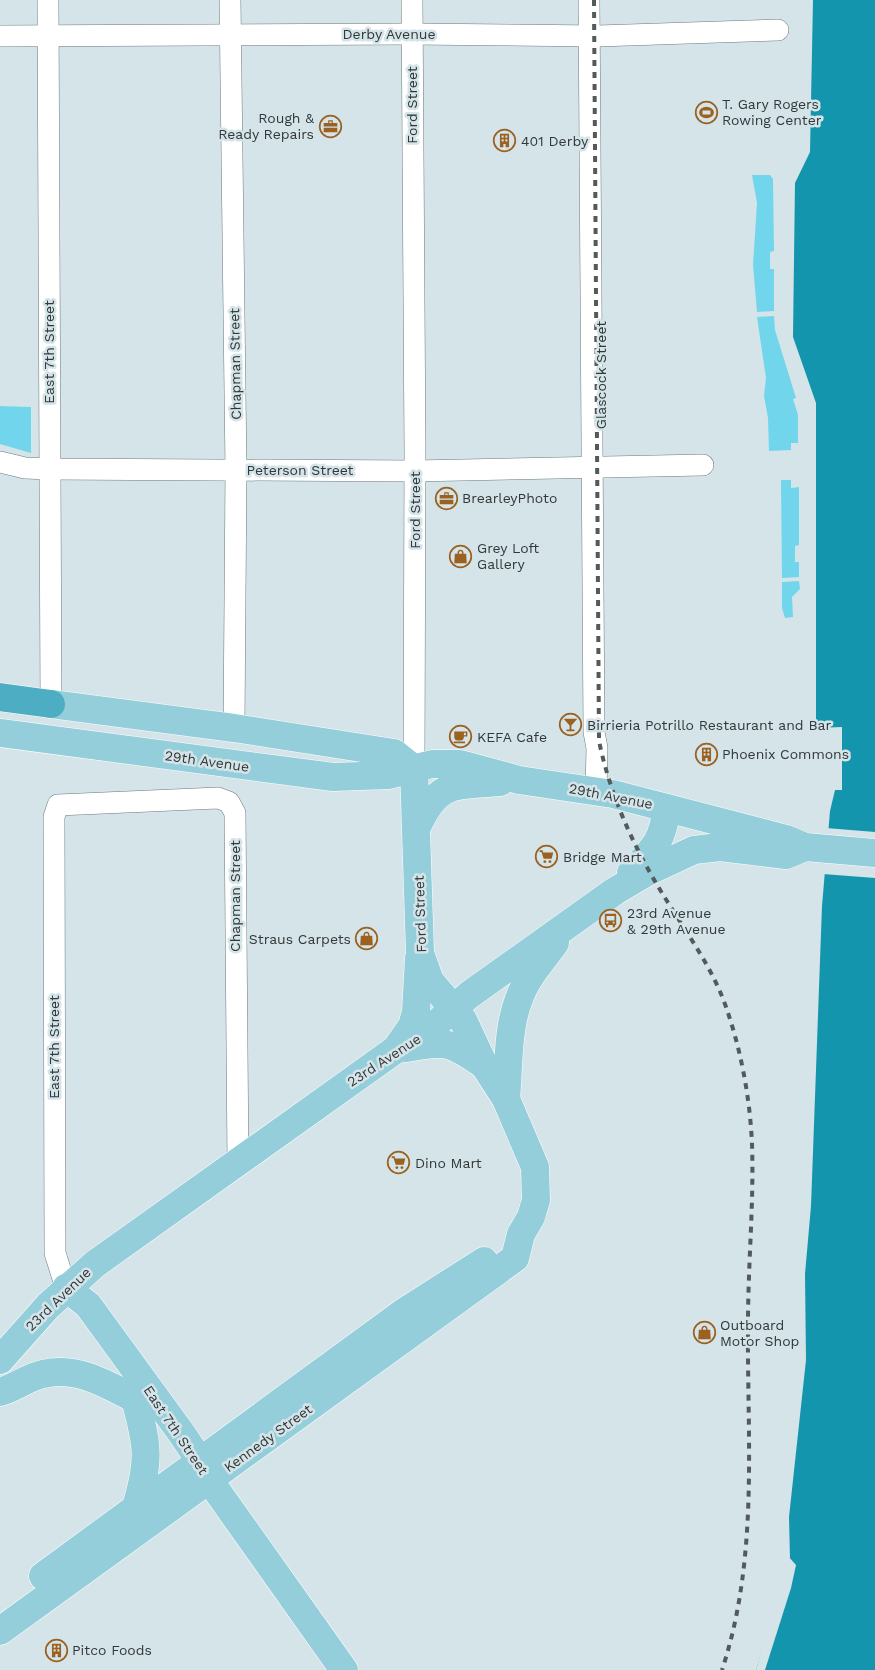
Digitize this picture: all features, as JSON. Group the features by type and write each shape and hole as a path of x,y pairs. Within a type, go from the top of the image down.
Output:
{"highway":[{"path":"0,697 51,704"}],"main road":[{"path":"51,704 234,728 394,753 414,769"},
{"name":"29th Avenue","path":"0,733 333,777 389,775 432,764 460,764 519,780 596,792 666,808 786,839 805,848"},
{"name":"Ford Street","path":"414,769 420,953 430,981 454,1008"},
{"path":"417,827 432,799 442,791 457,786 519,780"},
{"path":"615,891 659,841 664,830 666,808"},
{"name":"23rd Avenue","path":"0,1360 66,1288 95,1264 238,1164 395,1050 428,1031 469,995 615,891 648,871 694,850 720,847 786,855 805,848"},
{"path":"805,848 875,853"},
{"name":"Kennedy Street","path":"506,1099 508,1054 518,999 532,974 568,926"},
{"path":"395,1050 412,1026 416,1012 420,953"},
{"name":"Kennedy Street","path":"0,1631 199,1471 404,1312 481,1264 521,1234 531,1217 536,1200 535,1167 506,1099 484,1065 463,1020 454,1008"},
{"path":"395,1050 442,1043 458,1047 484,1065"},
{"name":"East 7th Street","path":"66,1288 74,1314 135,1399 199,1471"},
{"name":"East 7th Street","path":"66,1288 88,1305 199,1471 344,1670"},
{"path":"0,1392 44,1373 68,1372 93,1377 135,1399 145,1432 148,1453 145,1478 136,1507"},
{"name":"Kennedy Street","path":"0,1607 136,1507 199,1471"}],"street":[{"name":"East 7th Street","path":"48,0 51,704"},
{"name":"Chapman Street","path":"230,0 236,470 234,728"},
{"name":"Ford Street","path":"412,0 415,471 414,769"},
{"name":"Glascock Street","path":"589,0 594,36"},
{"name":"Glascock Street","path":"596,792 597,748 603,732 597,467 594,36 598,0"},
{"name":"Derby Avenue","path":"0,36 230,34 594,36 778,30"},
{"name":"Peterson Street","path":"0,462 25,468 50,469 415,471 703,465"},
{"name":"Chapman Street","path":"58,805 218,798 229,802 235,813 238,1164"},
{"name":"East 7th Street","path":"58,805 54,817 55,1253 66,1288"}],"shaded area":[{"path":"813,0 875,0 875,1670 756,1670 790,1559 789,1517 806,1360 805,1274 811,1206 822,906 830,811 835,790 842,790 842,727 816,728 816,403 793,337 795,183 810,152"},
{"path":"752,175 770,175 773,179 774,251 770,252 770,269 774,269 774,311 757,312 753,265 757,203"},
{"path":"774,316 775,330 796,398 793,399 798,415 798,443 791,443 791,450 769,451 768,418 764,396 766,378 757,317"},
{"path":"0,406 31,407 31,453 0,444"},
{"path":"781,480 791,480 791,488 799,487 799,545 795,546 795,562 799,562 799,577 782,578"},
{"path":"799,581 800,589 792,597 793,617 785,618 782,608 782,582"}],"pier":[{"path":"826,828 875,832 875,878 823,874"},
{"path":"788,1556 796,1565 791,1588 765,1670 756,1670"}],"railway":[{"path":"594,0 599,741 610,784 635,844 721,993 740,1057 751,1127 752,1189 748,1302 749,1498 742,1585 734,1628 722,1670"}],"place":[{"name":"T. Gary Rogers Rowing Center","path":"706,112"},
{"name":"Rough & Ready Repairs","path":"330,126"},
{"name":"401 Derby","path":"505,141"},
{"name":"BrearleyPhoto","path":"446,498"},
{"name":"Grey Loft Gallery","path":"461,556"},
{"name":"Birrieria Potrillo Restaurant and Bar","path":"571,725"},
{"name":"KEFA Cafe","path":"461,737"},
{"name":"Phoenix Commons","path":"706,754"},
{"name":"Bridge Mart","path":"547,857"},
{"name":"23rd Avenue & 29th Avenue","path":"611,921"},
{"name":"Straus Carpets","path":"367,939"},
{"name":"Dino Mart","path":"399,1163"},
{"name":"Outboard Motor Shop","path":"704,1333"},
{"name":"Pitco Foods","path":"56,1650"}]}
